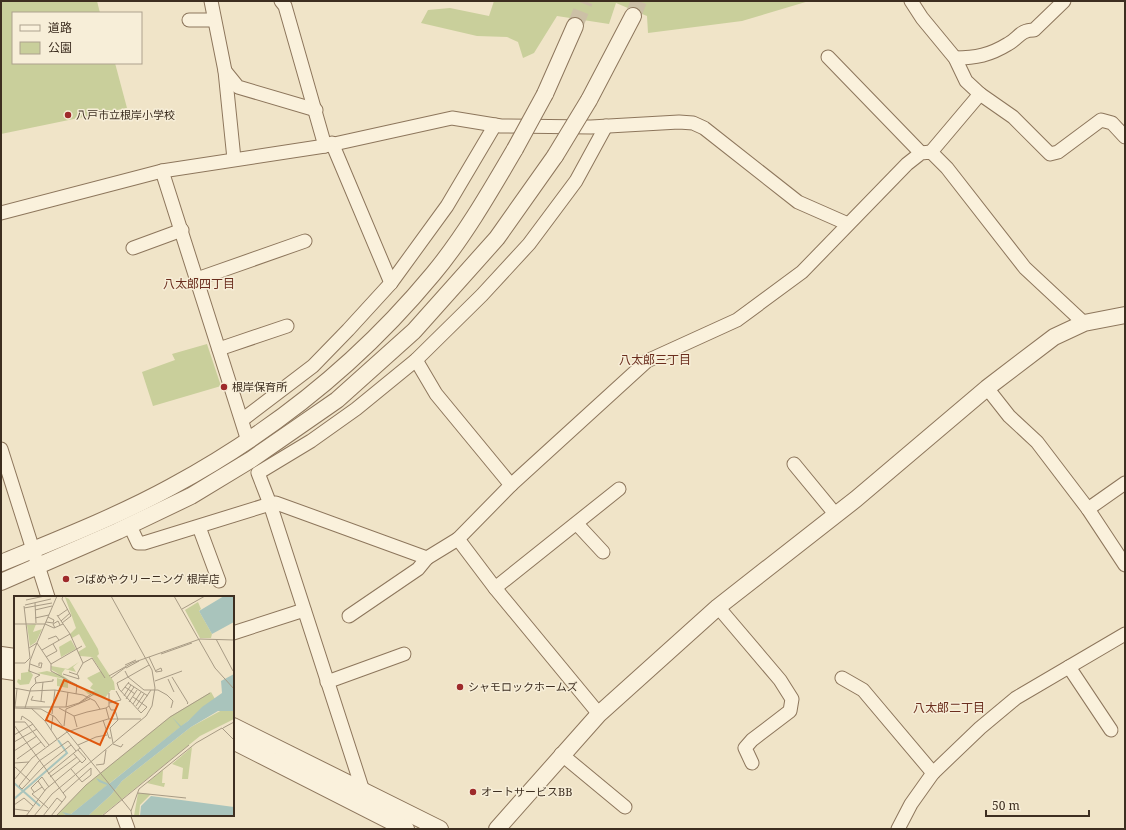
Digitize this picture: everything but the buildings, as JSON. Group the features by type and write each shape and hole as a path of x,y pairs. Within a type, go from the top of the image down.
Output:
{"street":[{"path":"211,1 225,70 234,159"},
{"path":"281,1 284,6 316,110 329,144 391,283"},
{"path":"911,1 922,18 955,58 966,80 980,94 1014,116 1050,154 1058,152 1100,120 1112,123 1125,137"},
{"path":"955,58 974,58 989,55 1005,46 1025,30 1034,30 1064,1"},
{"path":"1,582 130,526 197,492 252,459 337,400 419,326 497,238 555,156 589,100 633,16"},
{"path":"189,20 214,20"},
{"path":"1,564 171,487 248,441 298,406 340,370 402,309 434,273 484,201 545,94 575,26"},
{"path":"828,57 926,153 947,168 1024,268 1084,323"},
{"path":"225,70 238,87 316,110"},
{"path":"349,616 418,569 427,558 458,539 511,485 647,361 737,320 802,272 907,164 926,153 980,94"},
{"path":"1,213 162,171 329,144 452,118 496,125 606,126 694,122 704,128 798,202 848,224"},
{"path":"242,420 313,366 391,283 447,206 496,125"},
{"path":"363,791 270,504 258,473 311,441 356,409 416,360 482,295 529,244 576,181 606,126"},
{"path":"162,171 248,441"},
{"path":"133,248 182,230"},
{"path":"197,279 305,241"},
{"path":"496,829 599,714 718,607 836,515 987,388 1054,337 1084,323 1125,315"},
{"path":"219,349 287,326"},
{"path":"416,360 436,394 511,485"},
{"path":"987,388 1009,416 1038,442 1088,509 1125,564"},
{"path":"1,448 48,596"},
{"path":"794,464 836,515"},
{"path":"1088,509 1125,483"},
{"path":"495,588 619,489"},
{"path":"130,526 138,543 157,540 270,504 276,504 427,558"},
{"path":"577,524 603,552"},
{"path":"199,527 219,581"},
{"path":"458,539 495,588 599,714"},
{"path":"718,607 780,680 792,699 790,711 752,740 745,748 752,763"},
{"path":"234,633 304,610"},
{"path":"898,829 911,804 933,773 980,728 1016,698 1125,634"},
{"path":"327,682 404,654"},
{"path":"1,655 14,657"},
{"path":"1069,667 1111,730"},
{"path":"1,670 14,672"},
{"path":"842,678 863,690 933,773"},
{"path":"234,726 440,829"},
{"path":"234,743 406,829"},
{"path":"562,754 625,807"},
{"path":"124,816 128,829"}],"green space":[{"path":"1,1 97,1 100,12 12,12 12,64 115,64 127,108 1,134"},
{"path":"494,1 809,1 742,21 648,33 647,16 616,3 609,24 557,16 534,53 523,58 518,42 507,37 477,36 421,23 428,10 450,8 489,16"},
{"path":"207,344 221,386 153,406 142,372 175,360 172,354"}],"tunnel":[{"path":"575,26 585,1"},
{"path":"633,16 639,1"}],"place":[{"name":"八戸市立根岸小学校","path":"68,115"},
{"name":"根岸保育所","path":"224,387"},
{"name":"つばめやクリーニング 根岸店","path":"66,579"},
{"name":"シャモロックホームズ","path":"460,687"},
{"name":"オートサービスBB","path":"473,792"}],"district":[{"name":"八太郎四丁目","path":"199,284"},
{"name":"八太郎三丁目","path":"655,360"},
{"name":"八太郎二丁目","path":"949,708"}]}
